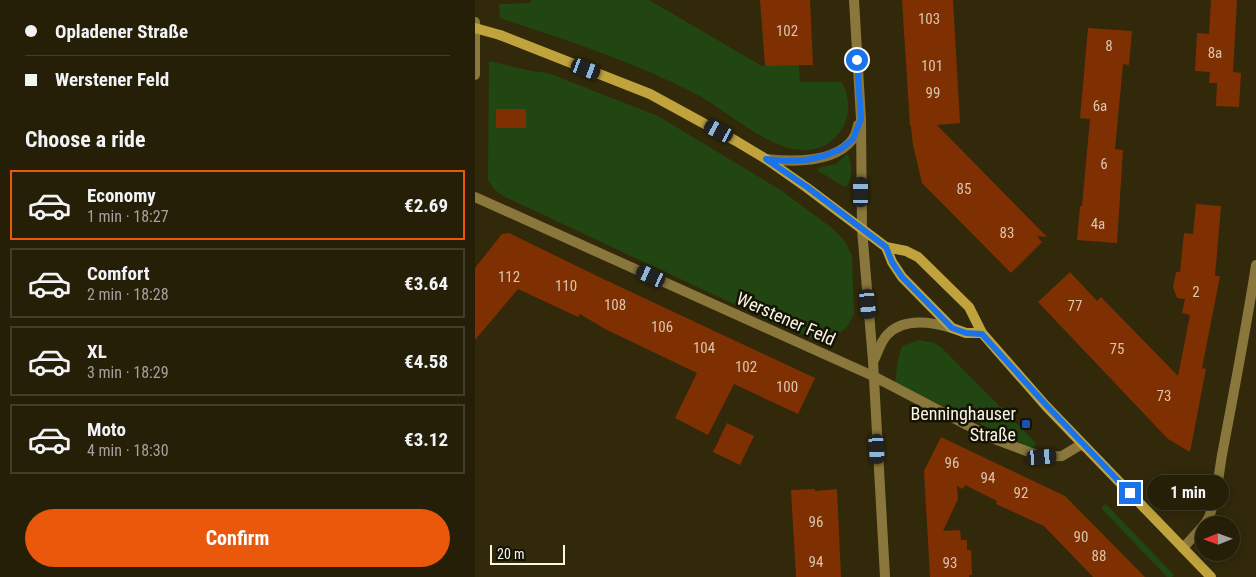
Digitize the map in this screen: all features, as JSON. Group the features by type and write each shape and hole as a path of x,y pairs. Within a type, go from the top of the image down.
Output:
{"main road":[{"path":"475,28 500,35 650,94 766,159 886,247 918,257 969,307 982,334 1081,444 1211,577"},
{"path":"886,247 892,262 902,277 952,328 966,333 982,334"}],"street":[{"path":"854,0 861,119 862,228 873,361 885,577"},
{"path":"475,22 475,75"},
{"path":"766,159 784,161 806,160 824,156 841,149 853,139 861,119"},
{"name":"Werstener Feld","path":"475,197 873,376 993,438 1042,457 1062,456 1081,444"},
{"path":"1210,516 1246,333 1256,265"},
{"path":"873,361 887,335 898,327 914,323 934,323 952,328"},
{"path":"1183,548 1195,535"}],"green space":[{"path":"531,0 649,0 762,66 799,64 800,82 842,82 847,94 847,118 835,138 826,145 814,149 788,148 761,136 698,95 650,72 600,52 500,18 499,4 530,3"},
{"path":"489,61 548,73 658,116 782,191 832,228 845,241 852,256 854,314 847,327 830,341 814,339 772,322 503,196 494,189 488,180"},
{"path":"847,154 851,170 847,186 843,186 818,171 818,168 836,164"},
{"path":"919,340 934,343 941,347 1036,443 1034,447 1029,447 895,383 902,346"},
{"path":"1106,504 1174,575 1172,577 1167,577 1101,508"}],"building":[{"path":"760,0 810,0 813,65 765,66"},
{"path":"902,0 953,0 960,123 937,125 1047,237 1037,236 1042,242 1011,273 922,183 910,126"},
{"path":"1211,0 1237,0 1233,72 1241,73 1239,107 1216,106 1217,83 1209,83 1210,72 1195,71 1197,33 1209,34"},
{"path":"1088,28 1132,31 1129,65 1123,64 1115,149 1123,150 1117,243 1077,240 1090,119 1080,118"},
{"path":"496,109 526,109 526,128 496,128"},
{"path":"1196,204 1221,206 1215,276 1220,276 1202,368 1206,369 1190,452 1168,439 1038,302 1070,272 1097,301 1101,297 1178,376 1190,315 1182,313 1185,299 1177,298 1173,287 1176,272 1180,272 1184,233 1193,234"},
{"path":"509,233 815,378 798,414 734,384 708,435 675,418 697,373 605,329 580,314 578,317 518,289 475,340 475,268 502,234"},
{"path":"727,423 754,436 740,465 713,452"},
{"path":"941,437 1065,496 1145,577 1093,577 1044,526 996,504 997,501 965,485 963,489 957,486 958,499 943,531 960,530 961,540 967,540 967,550 971,550 972,575 969,575 969,577 930,577 924,471"},
{"path":"815,489 815,491 837,489 841,577 796,577 791,490"}],"place":[{"name":"Benninghauser Straße","path":"1026,424"}],"route":[{"path":"857,60 861,119 853,139 841,149 824,156 806,160 784,161 766,159 807,187 886,247 892,262 909,286 952,328 966,333 982,334 1081,444 1130,493"}]}
